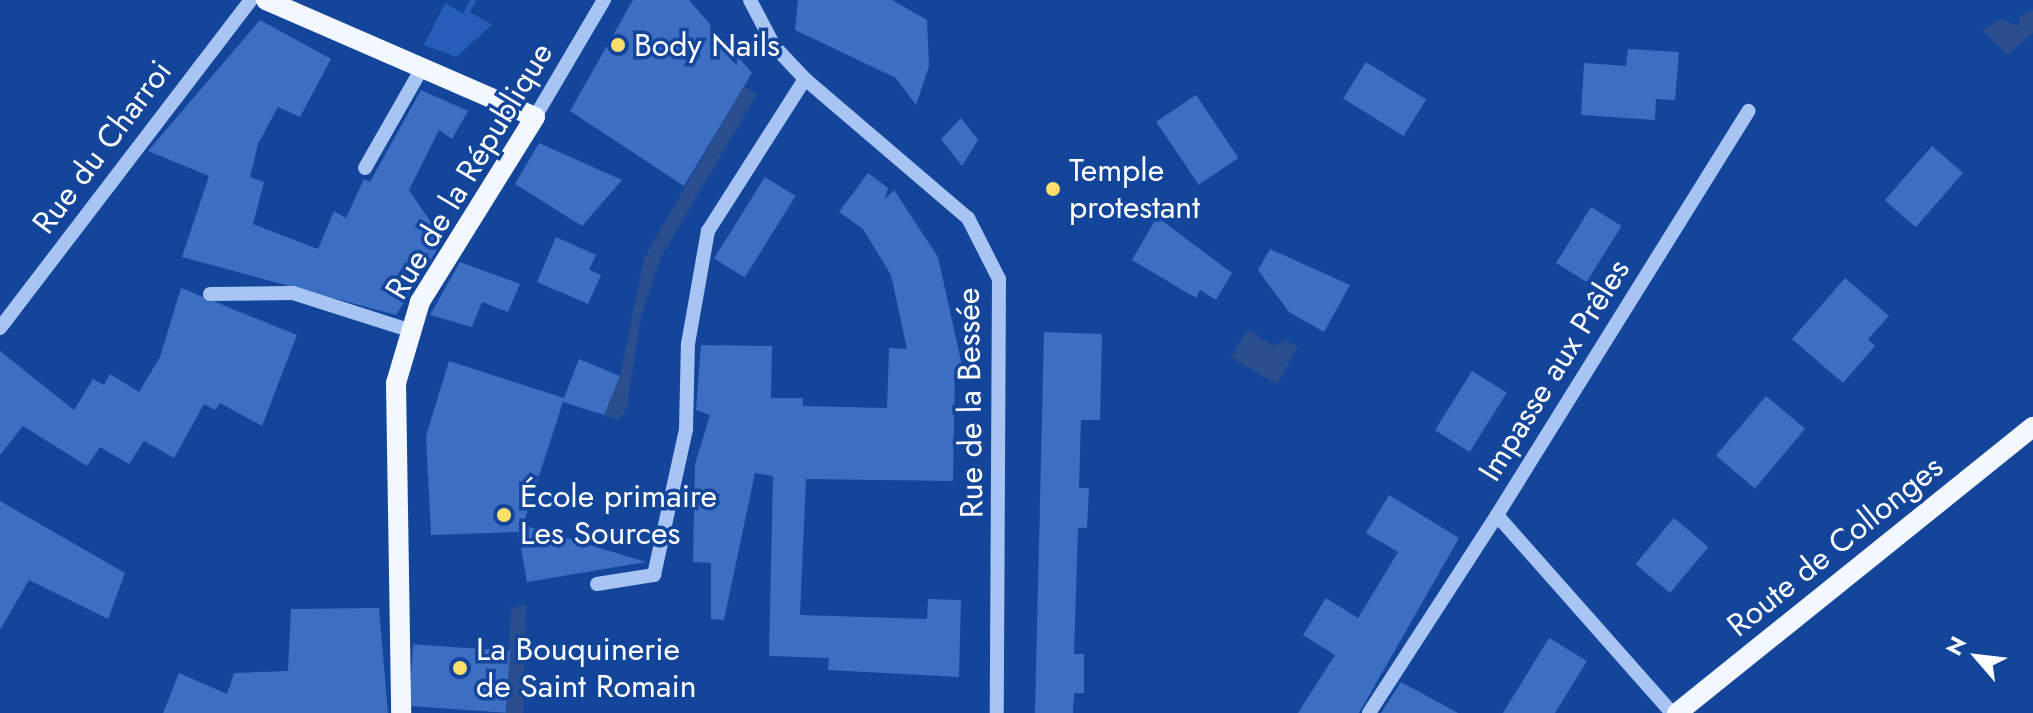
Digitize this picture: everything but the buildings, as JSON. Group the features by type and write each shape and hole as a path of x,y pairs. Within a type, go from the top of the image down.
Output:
{"main road":[{"path":"269,3 535,117"},
{"name":"Rue de la République","path":"401,713 396,383 409,330 535,117"},
{"name":"Route de Collonges","path":"1675,713 2033,427"}],"street":[{"name":"Rue du Charroi","path":"0,328 251,0"},
{"name":"Rue de la République","path":"535,117 604,0"},
{"name":"Rue de la Bessée","path":"750,0 774,46 805,79 968,218 999,279 997,713"},
{"path":"365,168 421,70"},
{"path":"597,584 654,575 686,429 688,344 708,231 805,79"},
{"name":"Impasse aux Prêles","path":"1675,713 1497,515 1748,111"},
{"path":"210,294 293,293 409,330"},
{"path":"1369,713 1497,515"}],"shaded area":[{"path":"470,0 477,0 470,12 492,25 456,57 424,45 445,3 463,13"},
{"path":"2033,10 2033,33 2007,55 1983,30 2000,19 2020,26 2019,17"},
{"path":"744,86 757,94 661,257 641,315 627,408 619,420 604,415 620,376 644,258"},
{"path":"1247,330 1275,346 1286,340 1298,347 1277,384 1231,358"},
{"path":"526,604 523,713 506,713 511,608"}],"place":[{"name":"Body Nails","path":"618,45"},
{"name":"Temple protestant","path":"1053,189"},
{"name":"École primaire Les Sources","path":"504,515"},
{"name":"La Bouquinerie de Saint Romain","path":"460,668"}]}
